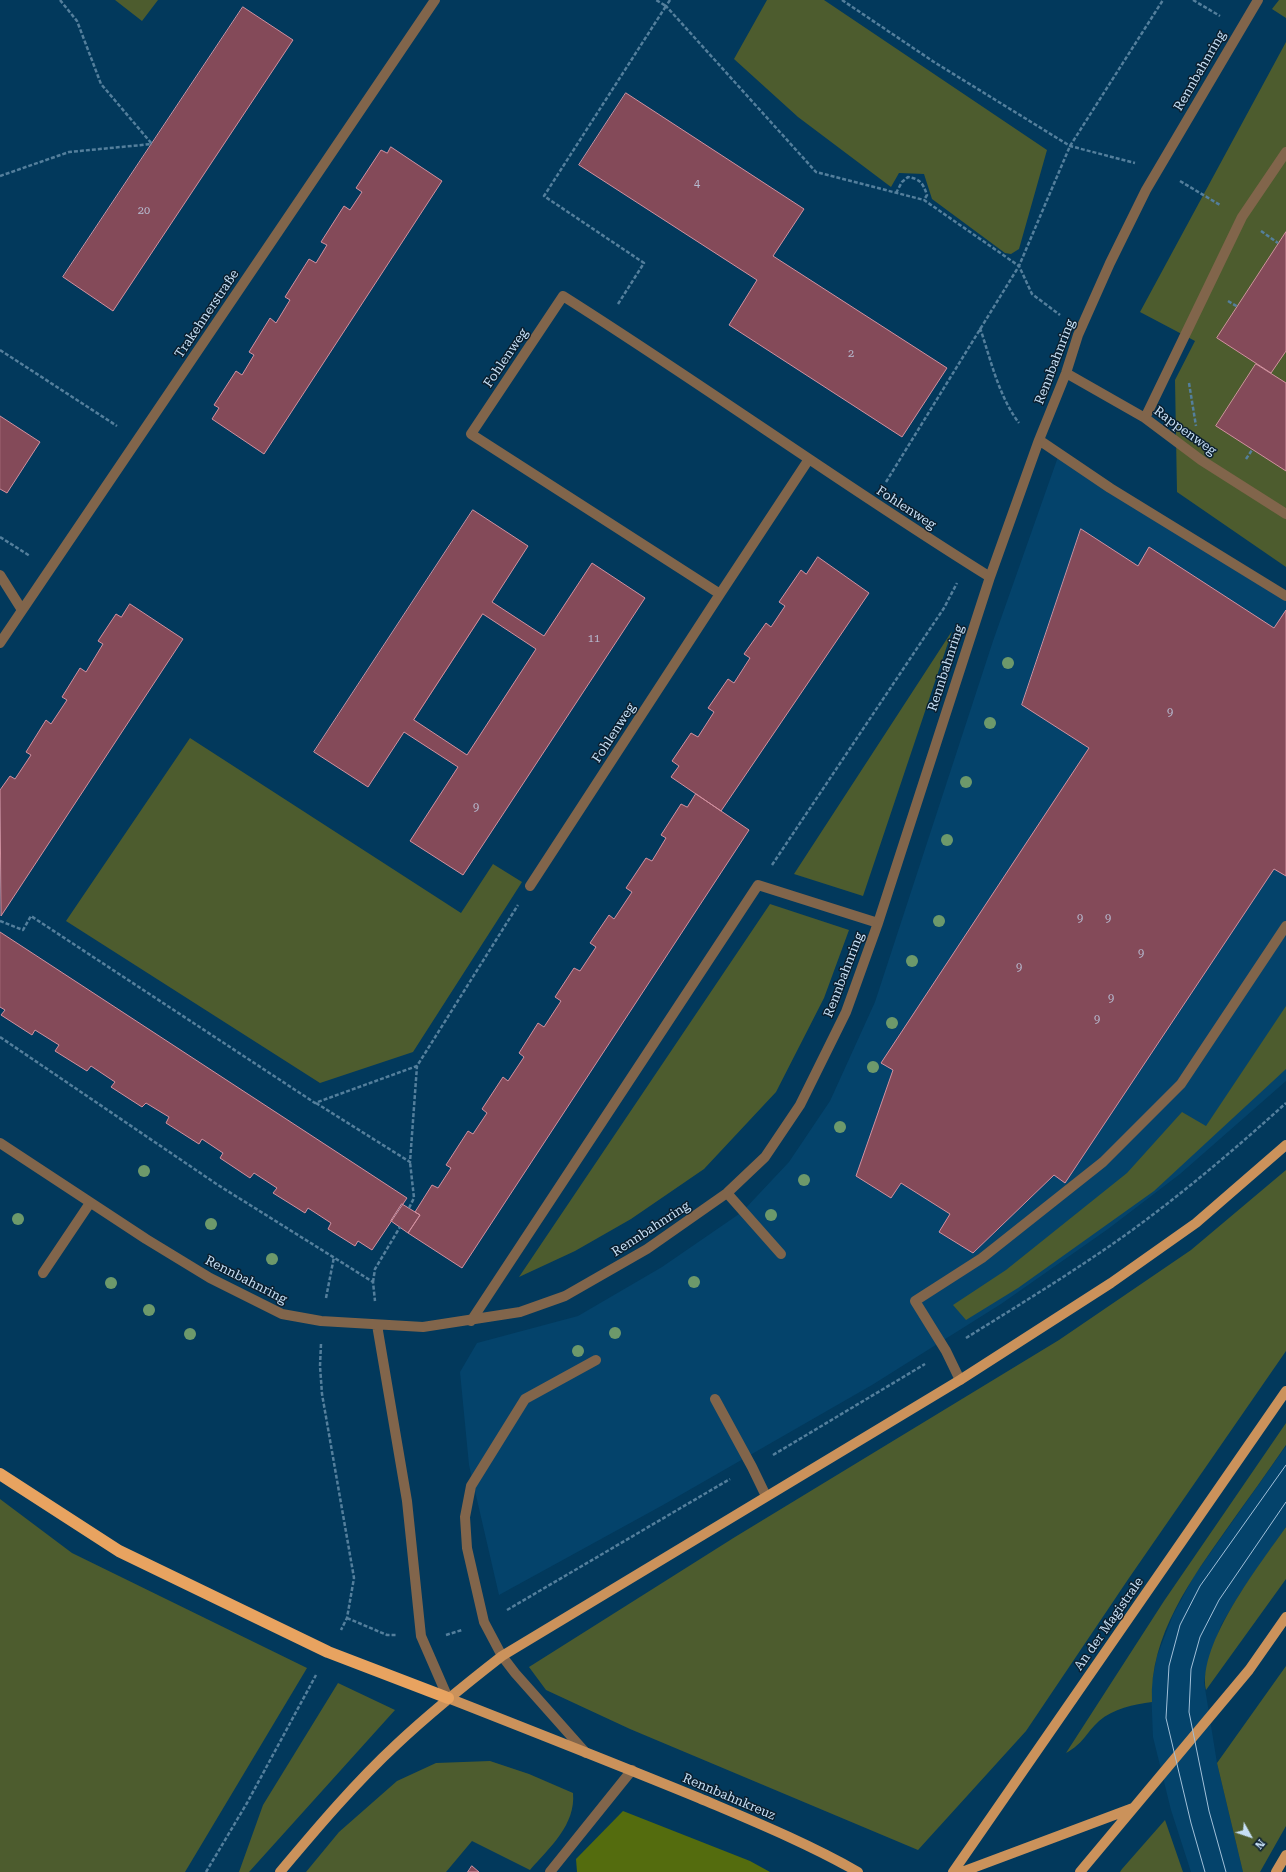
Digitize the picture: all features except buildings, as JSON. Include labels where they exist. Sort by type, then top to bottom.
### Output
[{"type":"highway","points":[[0,1474],[120,1551],[328,1652],[448,1698]]},
{"type":"main road","points":[[280,1872],[353,1788],[396,1744],[448,1698],[502,1656],[960,1380],[1111,1283],[1196,1223],[1286,1146]]},
{"type":"main road","name":"An der Magistrale","points":[[954,1872],[1286,1391]]},
{"type":"main road","points":[[1080,1872],[1249,1670],[1286,1616]]},
{"type":"main road","name":"Rennbahnkreuz","points":[[448,1698],[632,1770],[774,1830],[858,1872]]},
{"type":"main road","points":[[962,1872],[1135,1807]]},
{"type":"main road","points":[[1276,1872],[1286,1855]]},
{"type":"street","name":"Trakehnerstraße","points":[[0,643],[435,0]]},
{"type":"street","name":"Rennbahnring","points":[[0,1143],[90,1203],[210,1278],[282,1314],[322,1321],[377,1325],[424,1327],[471,1320],[520,1312],[565,1296],[647,1249],[727,1193],[765,1157],[800,1105],[846,1012],[878,922],[990,577],[1039,440],[1066,373],[1078,335],[1110,263],[1146,190],[1258,0]]},
{"type":"street","points":[[1145,418],[1182,337],[1242,217],[1286,152]]},
{"type":"street","name":"Fohlenweg","points":[[720,594],[471,434],[563,296],[606,323],[873,503],[990,577]]},
{"type":"street","name":"Rappenweg","points":[[1066,373],[1145,418],[1201,460],[1286,514]]},
{"type":"street","points":[[1039,440],[1110,488],[1286,596]]},
{"type":"street","name":"Fohlenweg","points":[[530,886],[809,459]]},
{"type":"street","points":[[0,575],[22,610]]},
{"type":"street","points":[[471,1320],[758,885],[878,922]]},
{"type":"street","points":[[960,1380],[946,1351],[915,1301],[982,1258],[1097,1167],[1181,1084],[1286,926]]},
{"type":"street","points":[[727,1193],[781,1254]]},
{"type":"street","points":[[43,1273],[90,1203]]},
{"type":"street","points":[[377,1325],[407,1501],[421,1636],[448,1698]]},
{"type":"street","points":[[586,1752],[531,1692],[502,1656],[484,1622],[467,1548],[465,1517],[471,1486],[525,1399],[596,1360]]},
{"type":"street","points":[[715,1398],[766,1496]]},
{"type":"street","points":[[550,1872],[632,1770]]},
{"type":"path","points":[[0,176],[69,152],[152,144],[101,84],[77,21],[60,0]]},
{"type":"path","points":[[656,0],[666,6],[816,172],[924,200],[1019,266],[1032,294],[1057,312]]},
{"type":"path","points":[[606,323],[644,263],[544,196],[670,0]]},
{"type":"path","points":[[842,0],[934,62],[1070,146],[1158,169],[1242,217]]},
{"type":"path","points":[[873,503],[1019,266],[1070,146],[1163,0]]},
{"type":"path","points":[[1193,0],[1240,29]]},
{"type":"path","points":[[896,193],[902,182],[908,177],[916,178],[923,183],[927,195],[924,200]]},
{"type":"path","points":[[1260,230],[1278,243]]},
{"type":"path","points":[[980,328],[1001,391],[1011,412],[1025,430],[1039,440]]},
{"type":"path","points":[[1182,337],[1201,460]]},
{"type":"path","points":[[0,350],[138,439]]},
{"type":"path","points":[[0,537],[50,569]]},
{"type":"path","points":[[758,885],[944,608],[967,563]]},
{"type":"path","points":[[409,1208],[414,1198],[410,1162],[417,1066],[530,886]]},
{"type":"path","points":[[0,921],[23,930],[31,916],[316,1103],[410,1162]]},
{"type":"path","points":[[0,1037],[218,1185],[373,1282]]},
{"type":"path","points":[[316,1103],[417,1066]]},
{"type":"path","points":[[348,1618],[387,1635],[421,1636],[445,1635],[484,1622],[752,1467],[946,1351],[1039,1292],[1123,1236],[1218,1163],[1286,1103]]},
{"type":"path","points":[[377,1325],[373,1282],[375,1269],[400,1228]]},
{"type":"path","points":[[206,1872],[246,1803],[348,1618],[354,1578],[322,1394],[320,1366],[322,1321],[334,1257]]},
{"type":"shaded area","points":[[1059,454],[1286,596],[1286,1081],[1180,1174],[1108,1229],[1001,1304],[872,1385],[663,1505],[499,1595],[469,1465],[460,1372],[477,1343],[578,1316],[662,1267],[742,1212],[789,1162],[830,1101],[875,1002],[993,641]]},
{"type":"shaded area","points":[[1286,1446],[1286,1527],[1239,1595],[1221,1625],[1209,1660],[1204,1682],[1217,1763],[1243,1872],[1191,1872],[1171,1810],[1153,1737],[1151,1687],[1157,1656],[1173,1615],[1194,1576]]},
{"type":"green space","points":[[115,0],[158,0],[142,21]]},
{"type":"green space","points":[[767,0],[824,0],[1047,150],[1019,249],[1011,254],[1005,253],[932,199],[924,174],[899,173],[891,187],[798,117],[734,59]]},
{"type":"green space","points":[[1279,0],[1286,0],[1286,18],[1272,9]]},
{"type":"green space","points":[[1286,42],[1286,567],[1177,492],[1175,380],[1195,341],[1140,312]]},
{"type":"green space","points":[[952,631],[863,896],[794,874]]},
{"type":"green space","points":[[190,738],[461,913],[493,864],[522,882],[413,1052],[320,1083],[66,921]]},
{"type":"green space","points":[[770,904],[849,930],[824,998],[776,1092],[704,1169],[631,1219],[575,1251],[519,1277]]},
{"type":"green space","points":[[1286,1006],[1286,1069],[1154,1191],[1018,1288],[966,1320],[953,1305],[1006,1270],[1127,1173],[1182,1112],[1206,1126]]},
{"type":"green space","points":[[1286,1170],[1286,1351],[1129,1578],[1026,1731],[918,1850],[630,1729],[546,1690],[529,1667],[735,1537],[1059,1340],[1191,1250]]},
{"type":"green space","points":[[1286,1423],[1286,1445],[1214,1546],[1187,1587],[1175,1609],[1165,1631],[1158,1654],[1153,1678],[1152,1702],[1138,1704],[1111,1713],[1099,1721],[1077,1746],[1066,1753],[1164,1601]]},
{"type":"green space","points":[[0,1499],[72,1553],[307,1668],[185,1872],[0,1872]]},
{"type":"green space","points":[[1286,1527],[1286,1579],[1206,1690],[1206,1671],[1211,1650],[1221,1628],[1247,1582]]},
{"type":"green space","points":[[1286,1666],[1286,1826],[1260,1872],[1243,1872],[1217,1763]]},
{"type":"green space","points":[[338,1683],[395,1710],[249,1872],[239,1872],[263,1805]]},
{"type":"green space","points":[[490,1761],[529,1774],[573,1793],[573,1805],[566,1826],[553,1844],[530,1870],[472,1841],[446,1872],[306,1872],[339,1832],[397,1781],[436,1763]]},
{"type":"green space","points":[[623,1811],[750,1861],[770,1872],[577,1872],[576,1859]]},
{"type":"green space","points":[[1165,1820],[1183,1872],[1120,1872],[1122,1869]]},
{"type":"tram line","points":[[1205,1872],[1191,1823],[1166,1718],[1169,1666],[1180,1625],[1200,1586],[1286,1465]]},
{"type":"tram line","points":[[1226,1872],[1209,1811],[1189,1712],[1191,1669],[1200,1637],[1219,1600],[1286,1502]]}]
